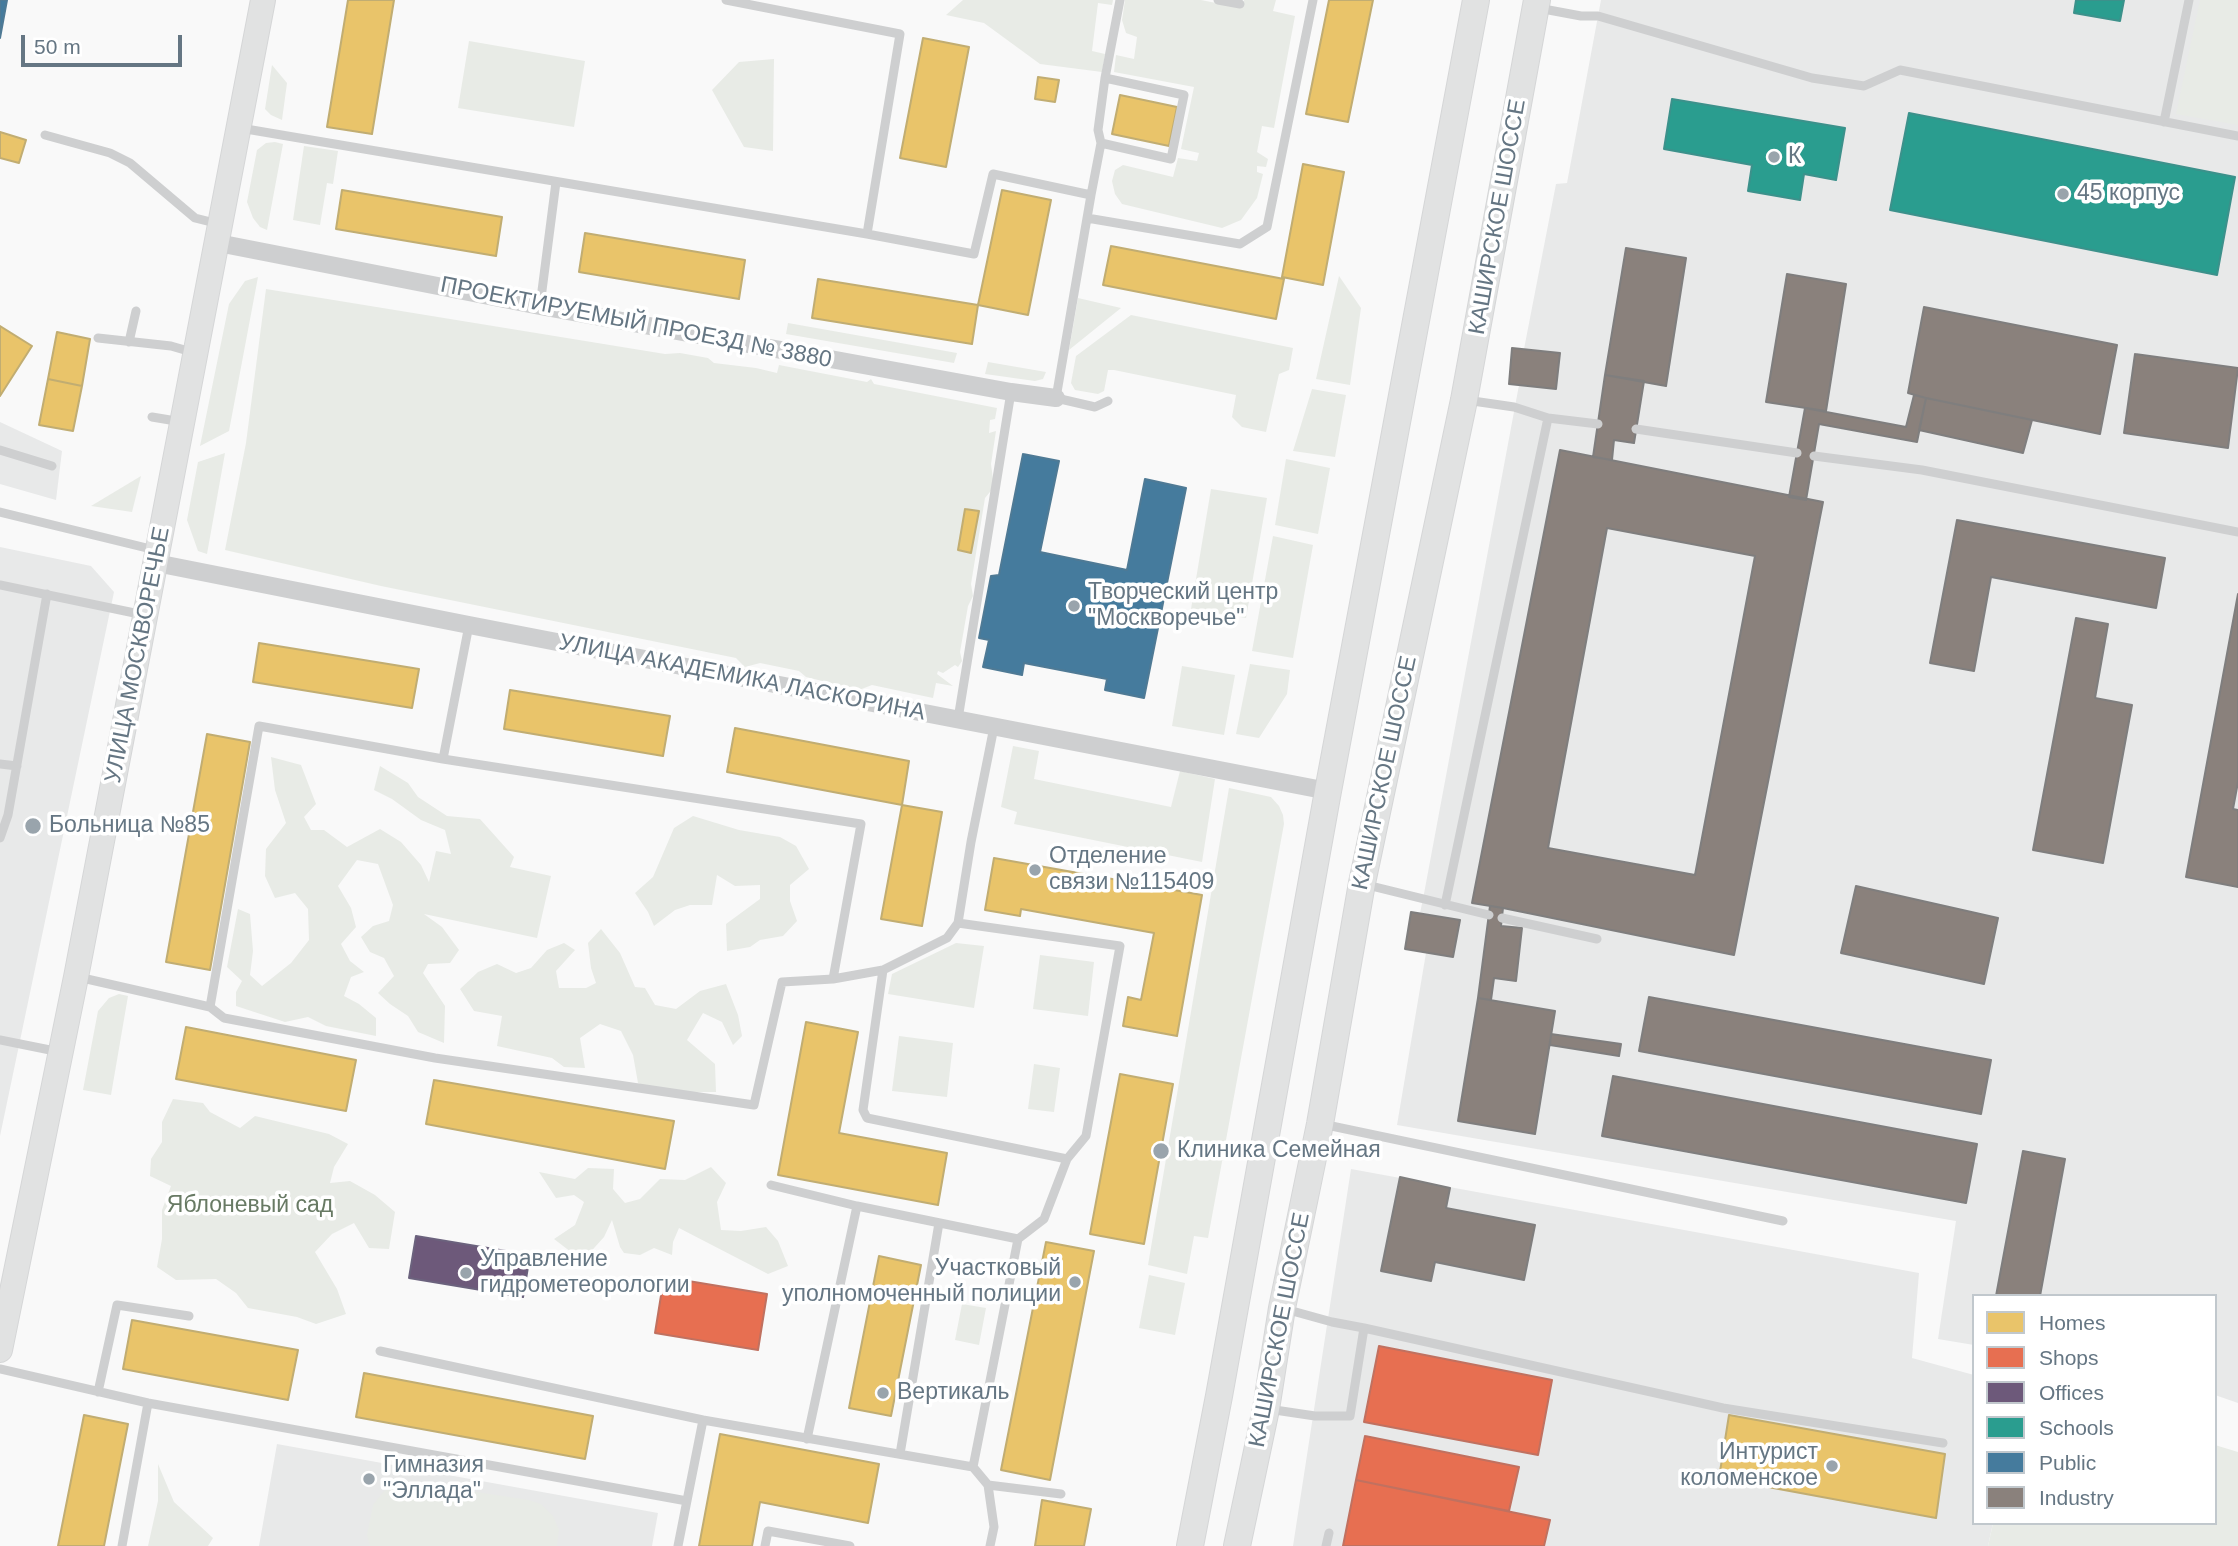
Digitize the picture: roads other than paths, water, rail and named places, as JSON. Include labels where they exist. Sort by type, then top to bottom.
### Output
[{"type":"main road","name":"УЛИЦА МОСКВОРЕЧЬЕ","points":[[0,1350],[6,1295],[76,977],[263,0]]},
{"type":"main road","name":"КАШИРСКОЕ ШОССЕ","points":[[1190,1546],[1476,0]]},
{"type":"main road","name":"КАШИРСКОЕ ШОССЕ","points":[[1237,1546],[1320,1124],[1362,883],[1464,400],[1537,4]]},
{"type":"street","name":"ПРОЕКТИРУЕМЫЙ ПРОЕЗД № 3880","points":[[220,234],[540,306],[1056,398]]},
{"type":"street","name":"УЛИЦА АКАДЕМИКА ЛАСКОРИНА","points":[[158,557],[469,625],[1328,791]]},
{"type":"lane","points":[[726,0],[775,5],[900,34],[867,234]]},
{"type":"lane","points":[[1108,401],[1095,407],[1056,398],[1101,143],[1098,130],[1120,0]]},
{"type":"lane","points":[[1218,0],[1240,4]]},
{"type":"lane","points":[[1087,218],[1240,244],[1267,227],[1313,0]]},
{"type":"lane","points":[[2164,122],[2189,0]]},
{"type":"lane","points":[[1537,4],[1581,16],[1598,16],[1812,78],[1864,86],[1900,70],[2238,136]]},
{"type":"lane","points":[[1101,143],[1171,159],[1184,95],[1105,78]]},
{"type":"lane","points":[[239,128],[974,254],[993,174],[1091,195]]},
{"type":"lane","points":[[45,135],[110,153],[130,163],[177,205],[220,234]]},
{"type":"lane","points":[[540,306],[556,182]]},
{"type":"lane","points":[[129,342],[136,311]]},
{"type":"lane","points":[[99,338],[171,346],[197,353]]},
{"type":"lane","points":[[958,719],[1011,392]]},
{"type":"lane","points":[[1464,400],[1514,407],[1548,418],[1598,425]]},
{"type":"lane","points":[[152,417],[184,423]]},
{"type":"lane","points":[[1445,905],[1548,418]]},
{"type":"lane","points":[[1636,429],[1797,453]]},
{"type":"lane","points":[[0,450],[52,466]]},
{"type":"lane","points":[[1814,456],[1922,470],[2238,532]]},
{"type":"lane","points":[[0,512],[158,557]]},
{"type":"lane","points":[[0,585],[145,615]]},
{"type":"lane","points":[[0,838],[8,815],[47,594]]},
{"type":"lane","points":[[443,759],[469,625]]},
{"type":"lane","points":[[209,1007],[259,726],[443,759],[861,824],[833,979]]},
{"type":"lane","points":[[76,977],[135,988],[209,1007],[224,1018],[435,1058],[754,1105],[782,982],[833,979],[883,970],[947,938],[958,923],[994,727]]},
{"type":"lane","points":[[0,764],[17,766]]},
{"type":"lane","points":[[1362,883],[1489,915]]},
{"type":"lane","points":[[1502,918],[1597,939]]},
{"type":"lane","points":[[958,923],[1120,946],[1087,1136],[1067,1159],[1044,1219],[1018,1239],[973,1467]]},
{"type":"lane","points":[[883,970],[863,1110],[867,1118],[1067,1159]]},
{"type":"lane","points":[[0,1040],[61,1052]]},
{"type":"lane","points":[[1320,1124],[1783,1221]]},
{"type":"lane","points":[[771,1185],[857,1206],[1018,1239]]},
{"type":"lane","points":[[807,1439],[857,1206]]},
{"type":"lane","points":[[900,1454],[939,1223]]},
{"type":"lane","points":[[98,1392],[117,1305],[189,1316]]},
{"type":"lane","points":[[1282,1308],[1332,1322],[1723,1408],[1943,1443]]},
{"type":"lane","points":[[1266,1409],[1315,1416],[1350,1416],[1364,1328]]},
{"type":"lane","points":[[380,1351],[703,1420],[973,1467],[988,1485],[994,1527],[990,1546]]},
{"type":"lane","points":[[0,1369],[148,1403],[687,1501]]},
{"type":"lane","points":[[122,1546],[148,1403]]},
{"type":"lane","points":[[678,1546],[703,1420]]},
{"type":"lane","points":[[988,1485],[1061,1494]]},
{"type":"lane","points":[[765,1546],[768,1531],[850,1546]]},
{"type":"lane","points":[[1326,1546],[1329,1533]]},
{"type":"place","name":"К","points":[[1774,157]]},
{"type":"place","name":"45 корпус","points":[[2063,194]]},
{"type":"place","name":"Творческий центр \"Москворечье\"","points":[[1074,606]]},
{"type":"place","name":"Больница №85","points":[[33,826]]},
{"type":"place","name":"Отделение связи №115409","points":[[1035,870]]},
{"type":"place","name":"Клиника Семейная","points":[[1161,1151]]},
{"type":"place","name":"Управление гидрометеорологии","points":[[466,1273]]},
{"type":"place","name":"Участковый уполномоченный полиции","points":[[1075,1282]]},
{"type":"place","name":"Вертикаль","points":[[883,1393]]},
{"type":"place","name":"Интурист коломенское","points":[[1832,1466]]},
{"type":"place","name":"Гимназия \"Эллада\"","points":[[369,1479]]},
{"type":"park label","name":"Яблоневый сад","points":[[250,1206]]}]
